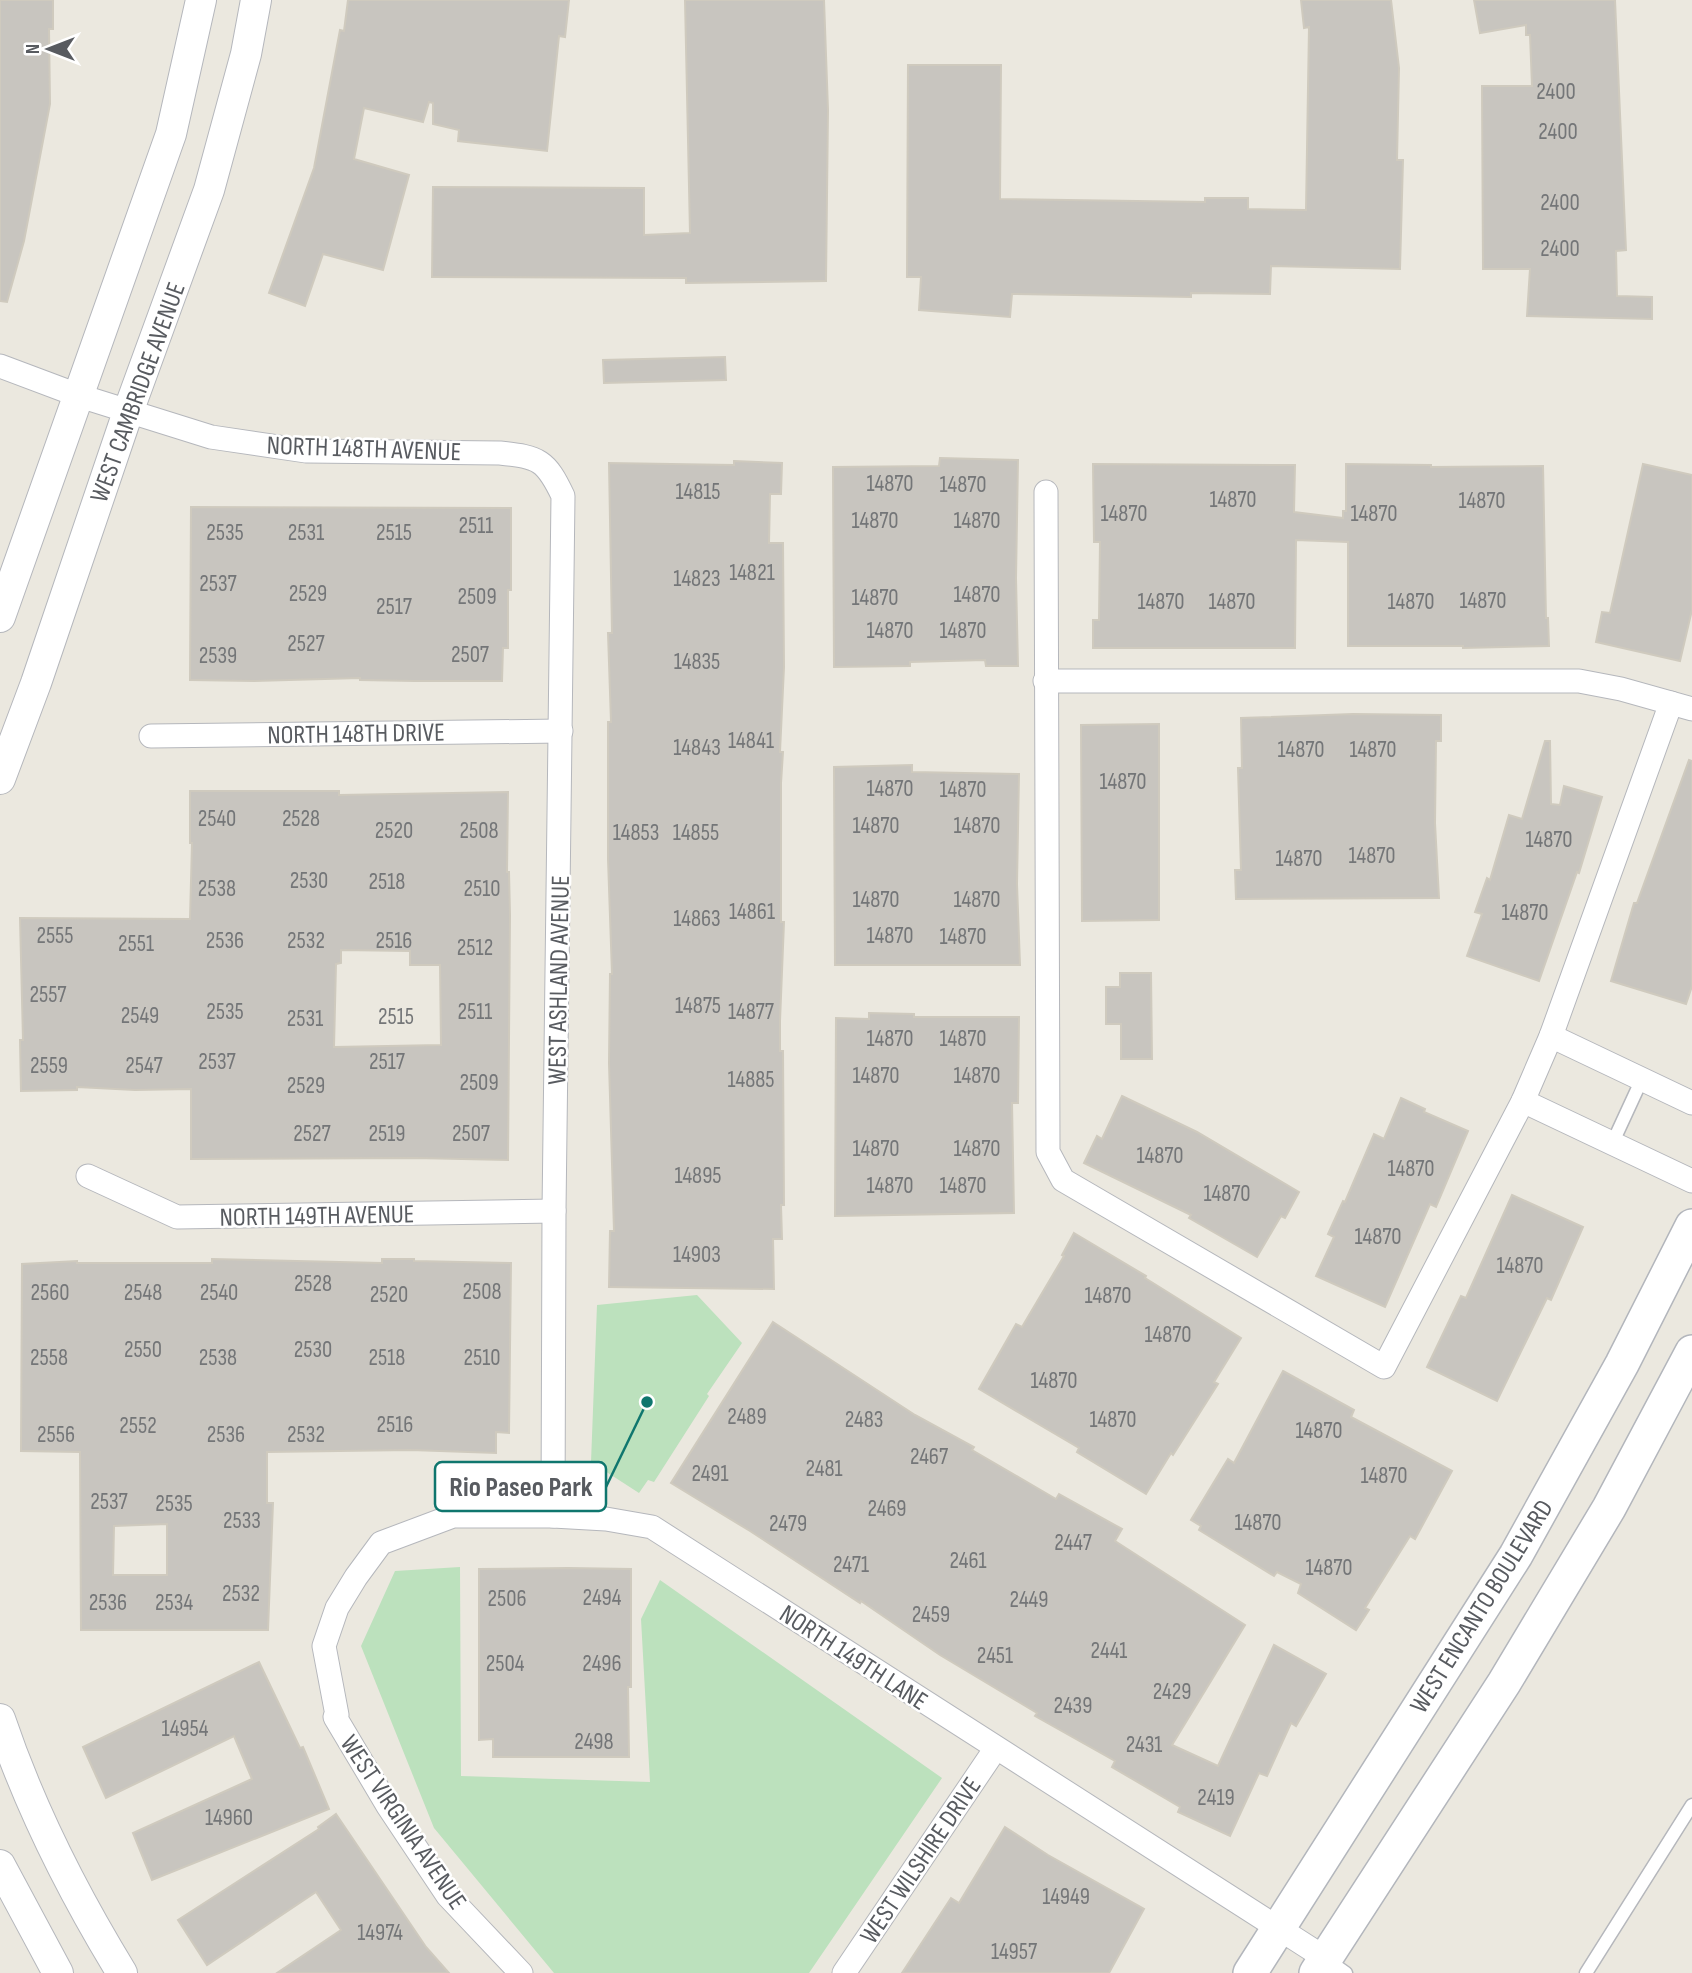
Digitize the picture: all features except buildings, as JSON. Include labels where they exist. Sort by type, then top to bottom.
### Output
[{"type":"main road","name":"WEST ENCANTO BOULEVARD","points":[[1250,1973],[1516,1555],[1622,1364],[1692,1226]]},
{"type":"main road","points":[[1329,1968],[1609,1508],[1653,1430],[1692,1352]]},
{"type":"street","name":"WEST CAMBRIDGE AVENUE","points":[[0,617],[171,134],[201,0]]},
{"type":"street","name":"WEST CAMBRIDGE AVENUE","points":[[0,779],[209,190],[243,66],[256,0]]},
{"type":"street","name":"NORTH 148TH AVENUE","points":[[0,366],[80,396],[211,437],[306,451],[500,453],[531,456]]},
{"type":"street","name":"WEST ASHLAND AVENUE","points":[[531,456],[552,473],[563,496],[553,1516]]},
{"type":"street","points":[[1045,681],[1579,681],[1621,689],[1682,706],[1523,1101],[1384,1367],[1063,1180],[1048,1152],[1045,681],[1046,492]]},
{"type":"street","name":"NORTH 148TH DRIVE","points":[[151,736],[562,731]]},
{"type":"street","points":[[1551,1036],[1692,1103]]},
{"type":"street","points":[[1523,1101],[1692,1181]]},
{"type":"street","name":"NORTH 149TH AVENUE","points":[[88,1176],[177,1217],[554,1211]]},
{"type":"street","name":"NORTH 149TH LANE","points":[[356,1577],[381,1543],[453,1516],[553,1516],[606,1519],[652,1527],[1278,1929],[1329,1968]]},
{"type":"street","name":"WEST VIRGINIA AVENUE","points":[[356,1577],[337,1608],[324,1646],[337,1715],[335,1717],[388,1806],[448,1896],[521,1973]]},
{"type":"street","points":[[0,1720],[34,1804],[79,1900],[122,1973]]},
{"type":"street","name":"WEST WILSHIRE DRIVE","points":[[844,1973],[996,1748]]},
{"type":"street","points":[[0,1865],[58,1973]]},
{"type":"lane","points":[[1612,1144],[1642,1079]]},
{"type":"lane","points":[[1586,1973],[1692,1805]]},
{"type":"green space","points":[[697,1295],[742,1343],[707,1394],[709,1396],[654,1482],[648,1480],[639,1493],[591,1462],[597,1305]]},
{"type":"green space","points":[[460,1567],[461,1776],[650,1782],[641,1619],[660,1580],[942,1778],[809,1973],[554,1973],[434,1828],[361,1646],[395,1571]]},
{"type":"place","name":"Rio Paseo Park","points":[[647,1402]]}]
